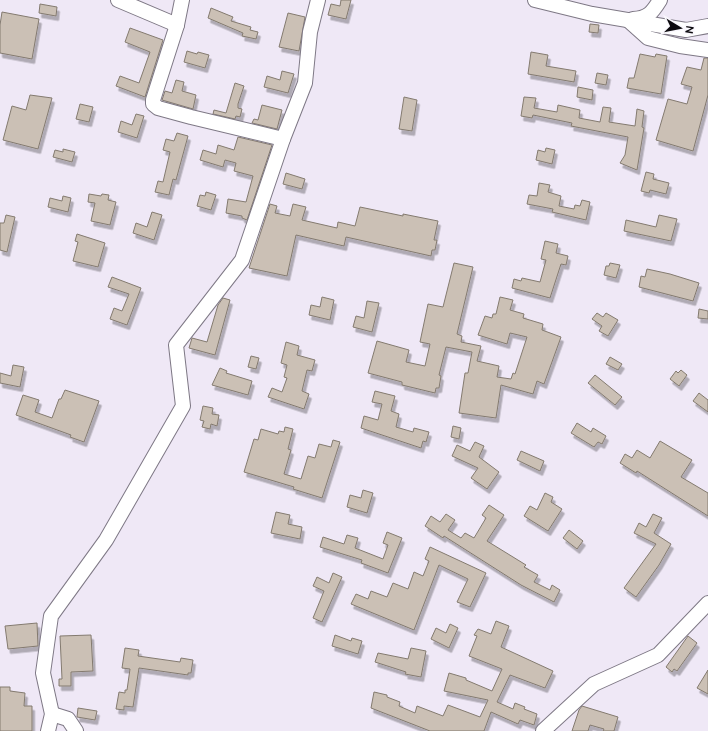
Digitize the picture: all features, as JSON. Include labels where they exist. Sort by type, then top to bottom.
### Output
[{"type":"street","points":[[118,0],[177,25]]},
{"type":"street","points":[[182,0],[177,25],[153,104],[158,108],[191,117],[283,139]]},
{"type":"street","points":[[48,731],[52,714],[43,673],[51,616],[106,540],[183,406],[176,345],[242,260],[283,139],[305,83],[310,32],[318,0]]},
{"type":"street","points":[[536,0],[626,20],[686,30],[708,26]]},
{"type":"street","points":[[626,20],[644,18],[651,13],[660,0]]},
{"type":"street","points":[[626,20],[648,38],[680,46],[708,50]]},
{"type":"street","points":[[543,731],[594,684],[658,655],[708,604]]},
{"type":"street","points":[[52,714],[68,719],[76,731]]},
{"type":"building","points":[[341,0],[351,0],[346,19],[328,15],[331,4],[340,6]]},
{"type":"building","points":[[40,4],[57,7],[56,16],[39,13]]},
{"type":"building","points":[[211,8],[233,17],[231,21],[251,27],[250,30],[258,32],[256,39],[242,36],[243,33],[208,18]]},
{"type":"building","points":[[2,12],[39,19],[32,59],[0,53],[0,25]]},
{"type":"building","points":[[288,13],[305,17],[299,51],[279,47]]},
{"type":"building","points":[[590,24],[599,25],[598,33],[589,32]]},
{"type":"building","points":[[130,28],[163,40],[145,97],[116,86],[120,76],[139,83],[150,52],[125,42]]},
{"type":"building","points":[[187,51],[209,55],[205,68],[184,62]]},
{"type":"building","points":[[531,52],[548,55],[546,66],[576,71],[574,82],[528,74]]},
{"type":"building","points":[[640,54],[655,57],[656,54],[667,56],[661,94],[627,88],[629,78],[634,78]]},
{"type":"building","points":[[704,58],[708,58],[708,95],[693,151],[656,140],[668,99],[687,104],[692,87],[681,84],[687,67],[701,70]]},
{"type":"building","points":[[282,71],[294,74],[288,93],[264,87],[267,76],[280,80]]},
{"type":"building","points":[[597,73],[608,75],[606,85],[595,83]]},
{"type":"building","points":[[176,80],[184,82],[182,91],[196,95],[193,109],[162,100],[165,91],[172,93]]},
{"type":"building","points":[[235,83],[244,86],[238,104],[238,108],[242,109],[240,117],[236,116],[235,119],[213,114],[214,110],[226,113]]},
{"type":"building","points":[[578,87],[593,90],[592,100],[577,97]]},
{"type":"building","points":[[30,95],[52,98],[38,149],[3,140],[12,106],[26,110]]},
{"type":"building","points":[[404,97],[417,100],[412,131],[399,129]]},
{"type":"building","points":[[524,97],[536,98],[534,108],[557,112],[558,105],[580,110],[579,118],[600,122],[603,107],[611,108],[609,122],[635,126],[637,109],[644,111],[642,127],[644,128],[637,170],[620,163],[625,155],[628,137],[571,126],[572,123],[533,115],[532,118],[521,116]]},
{"type":"building","points":[[80,104],[93,107],[89,122],[76,119]]},
{"type":"building","points":[[262,105],[282,110],[277,129],[252,123],[254,119],[258,120]]},
{"type":"building","points":[[136,114],[144,116],[137,138],[118,132],[121,121],[132,125]]},
{"type":"building","points":[[177,133],[188,136],[176,180],[173,179],[169,195],[155,192],[158,181],[163,182],[170,152],[163,150],[166,139],[174,141]]},
{"type":"building","points":[[238,137],[272,145],[247,220],[242,218],[242,216],[226,213],[228,199],[246,202],[253,176],[234,171],[236,163],[225,160],[223,167],[200,160],[203,150],[216,154],[218,145],[234,150]]},
{"type":"building","points":[[546,148],[555,150],[552,164],[536,160],[538,150],[545,152]]},
{"type":"building","points":[[63,149],[75,152],[72,162],[53,157],[55,150],[63,152]]},
{"type":"building","points":[[646,172],[654,174],[653,179],[669,183],[666,194],[650,190],[649,193],[641,191]]},
{"type":"building","points":[[286,173],[305,179],[302,189],[283,184]]},
{"type":"building","points":[[539,183],[550,185],[548,192],[561,196],[559,206],[574,209],[575,205],[580,206],[582,200],[590,202],[586,220],[552,212],[553,209],[527,204],[529,195],[537,196]]},
{"type":"building","points":[[206,192],[216,195],[211,210],[197,206],[200,195],[205,196]]},
{"type":"building","points":[[89,194],[101,196],[102,194],[109,195],[108,200],[116,202],[110,225],[91,221],[95,203],[88,202]]},
{"type":"building","points":[[63,196],[71,198],[68,212],[48,207],[50,198],[62,201]]},
{"type":"building","points":[[270,204],[277,206],[275,213],[290,216],[293,204],[306,207],[302,220],[337,228],[338,222],[355,226],[360,207],[403,216],[403,214],[438,221],[434,240],[437,240],[435,250],[432,250],[431,256],[346,237],[344,246],[296,235],[287,276],[249,268]]},
{"type":"building","points":[[152,212],[162,215],[154,240],[133,233],[136,223],[147,227]]},
{"type":"building","points":[[6,215],[15,217],[7,252],[0,250],[0,223],[4,223]]},
{"type":"building","points":[[659,215],[677,219],[671,241],[624,231],[626,220],[656,227]]},
{"type":"building","points":[[77,234],[105,243],[98,267],[73,261],[78,242],[75,241]]},
{"type":"building","points":[[545,241],[558,244],[556,253],[568,256],[566,265],[561,264],[550,298],[512,288],[514,279],[521,281],[522,278],[540,282],[546,260],[541,259]]},
{"type":"building","points":[[454,263],[473,267],[457,334],[462,336],[461,342],[481,346],[477,361],[499,366],[497,377],[511,379],[513,373],[515,374],[527,337],[510,333],[507,344],[478,335],[485,316],[492,318],[493,314],[496,314],[500,297],[513,300],[510,310],[524,314],[523,318],[543,324],[542,330],[561,337],[544,384],[537,381],[533,394],[501,385],[496,418],[459,413],[465,373],[468,373],[472,352],[446,347],[439,375],[441,376],[439,388],[436,388],[435,393],[402,385],[402,382],[368,373],[377,341],[409,350],[406,362],[425,366],[430,344],[420,342],[428,304],[443,307]]},
{"type":"building","points":[[610,263],[620,265],[616,278],[604,275],[606,266],[609,266]]},
{"type":"building","points":[[647,269],[699,283],[693,301],[639,287],[641,276],[645,277]]},
{"type":"building","points":[[112,277],[141,288],[127,325],[110,319],[114,308],[122,311],[129,294],[108,287]]},
{"type":"building","points":[[322,297],[334,300],[330,320],[309,315],[311,305],[320,307]]},
{"type":"building","points":[[223,298],[230,300],[215,355],[189,348],[192,338],[207,342],[218,305]]},
{"type":"building","points":[[367,301],[379,303],[372,332],[353,327],[356,316],[364,318]]},
{"type":"building","points":[[699,309],[708,311],[708,319],[698,318]]},
{"type":"building","points":[[597,313],[603,317],[606,313],[618,320],[608,336],[599,331],[602,326],[592,319]]},
{"type":"building","points":[[286,342],[299,346],[297,355],[315,360],[312,371],[307,370],[302,391],[309,394],[304,409],[268,397],[272,388],[282,392],[287,378],[284,377],[287,365],[281,363]]},
{"type":"building","points":[[251,356],[259,358],[256,369],[248,367]]},
{"type":"building","points":[[610,357],[622,364],[618,370],[606,364]]},
{"type":"building","points":[[13,365],[24,367],[20,387],[0,383],[0,373],[11,376]]},
{"type":"building","points":[[220,368],[227,371],[226,373],[252,381],[248,395],[212,385]]},
{"type":"building","points":[[681,370],[687,375],[679,386],[670,379],[676,371],[678,373]]},
{"type":"building","points":[[595,375],[622,397],[615,405],[588,383]]},
{"type":"building","points":[[65,390],[99,401],[84,442],[70,437],[71,435],[16,415],[23,395],[39,400],[35,412],[52,418],[59,399],[61,399]]},
{"type":"building","points":[[375,391],[395,396],[391,411],[399,414],[396,427],[413,432],[414,428],[429,432],[426,442],[423,441],[421,448],[361,428],[364,416],[378,420],[382,404],[372,402]]},
{"type":"building","points":[[699,393],[708,400],[708,412],[693,401]]},
{"type":"building","points":[[203,406],[213,408],[212,414],[219,415],[217,426],[211,424],[210,429],[202,427],[204,421],[200,420]]},
{"type":"building","points":[[577,423],[591,432],[593,428],[606,436],[602,444],[598,442],[594,447],[571,433]]},
{"type":"building","points":[[453,426],[461,428],[459,439],[451,437]]},
{"type":"building","points":[[285,427],[293,429],[288,449],[291,450],[284,474],[301,479],[308,456],[315,458],[319,444],[331,447],[333,440],[340,442],[322,498],[293,489],[294,487],[244,472],[254,439],[258,440],[261,429],[278,434],[279,431],[284,432]]},
{"type":"building","points":[[660,441],[692,460],[681,477],[708,493],[708,516],[637,471],[636,473],[620,463],[625,454],[632,458],[637,450],[650,458]]},
{"type":"building","points":[[475,442],[484,446],[479,457],[499,472],[487,489],[471,478],[478,468],[452,456],[457,445],[470,451]]},
{"type":"building","points":[[521,451],[544,461],[540,471],[517,460]]},
{"type":"building","points":[[363,490],[373,493],[367,513],[347,507],[350,495],[361,498]]},
{"type":"building","points":[[545,493],[553,497],[551,502],[562,509],[548,531],[524,516],[530,506],[537,510]]},
{"type":"building","points":[[489,505],[504,515],[487,541],[526,565],[524,567],[538,575],[534,582],[550,590],[552,585],[560,590],[554,602],[521,585],[444,536],[443,538],[425,526],[431,516],[440,522],[446,514],[455,520],[448,530],[461,538],[465,533],[474,538],[486,518],[482,515]]},
{"type":"building","points":[[276,512],[290,515],[288,524],[302,527],[300,539],[271,533]]},
{"type":"building","points":[[653,514],[662,518],[654,533],[671,544],[659,565],[636,597],[624,588],[656,544],[634,533],[639,523],[646,527]]},
{"type":"building","points":[[569,530],[583,541],[577,549],[563,538]]},
{"type":"building","points":[[387,532],[402,538],[388,573],[361,563],[362,560],[320,547],[323,537],[344,544],[347,535],[358,538],[355,548],[383,559],[388,545],[383,543]]},
{"type":"building","points":[[430,547],[486,573],[470,607],[457,602],[468,579],[439,565],[414,630],[351,604],[356,594],[368,599],[371,591],[387,597],[393,583],[408,589],[414,572],[423,576],[429,561],[425,559]]},
{"type":"building","points":[[333,573],[342,577],[322,622],[313,618],[324,591],[313,586],[317,577],[329,583]]},
{"type":"building","points":[[496,621],[509,626],[501,647],[553,671],[545,688],[510,675],[497,702],[513,709],[515,703],[525,707],[524,709],[537,714],[534,725],[520,720],[518,724],[491,712],[484,731],[430,731],[371,708],[374,692],[387,695],[387,697],[400,702],[399,706],[415,713],[417,706],[443,716],[448,705],[480,717],[488,700],[444,691],[449,673],[466,678],[466,680],[492,691],[502,669],[469,656],[477,636],[474,635],[478,629],[491,634]]},
{"type":"building","points":[[37,623],[38,646],[8,649],[5,626]]},
{"type":"building","points":[[450,624],[458,628],[449,648],[431,639],[436,628],[446,633]]},
{"type":"building","points":[[91,635],[93,671],[71,672],[71,686],[59,686],[59,679],[62,679],[60,636]]},
{"type":"building","points":[[335,635],[351,641],[352,638],[362,641],[358,654],[332,646]]},
{"type":"building","points":[[688,636],[697,643],[677,671],[674,669],[672,672],[666,667]]},
{"type":"building","points":[[125,648],[139,650],[138,656],[180,662],[181,658],[193,660],[191,673],[188,673],[188,675],[139,668],[133,707],[124,706],[124,710],[116,709],[119,692],[125,693],[125,690],[127,690],[130,669],[122,668]]},
{"type":"building","points":[[411,648],[426,651],[421,677],[405,674],[406,672],[375,662],[378,653],[408,659]]},
{"type":"building","points":[[708,670],[708,694],[697,688]]},
{"type":"building","points":[[0,687],[10,687],[10,691],[25,693],[24,706],[32,706],[32,731],[0,731]]},
{"type":"building","points":[[582,706],[618,717],[614,731],[603,731],[604,729],[590,725],[588,731],[572,731],[579,710]]},
{"type":"building","points":[[78,708],[97,711],[95,720],[77,717]]}]
